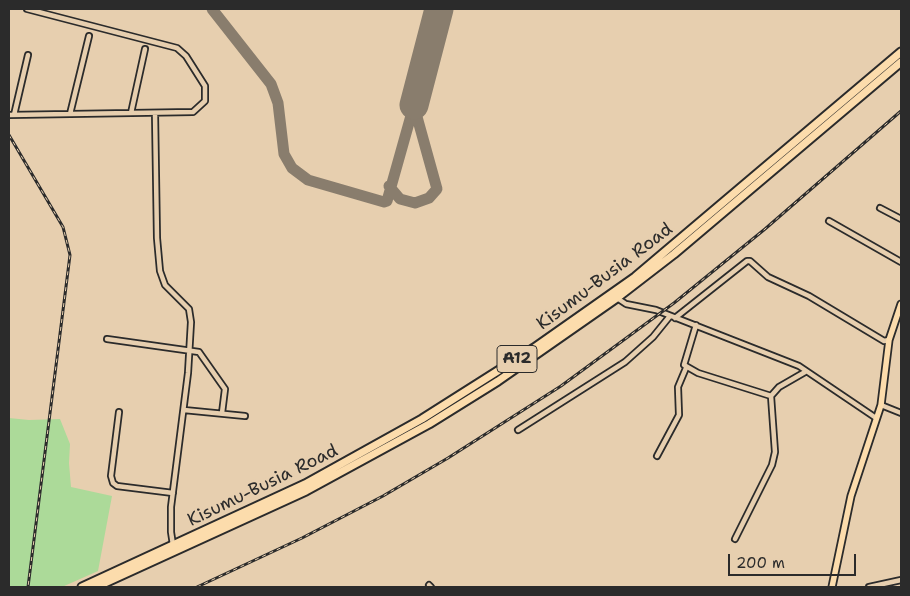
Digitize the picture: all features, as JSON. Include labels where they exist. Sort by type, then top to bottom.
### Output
[{"type":"highway","name":"Kisumu-Busia Road","points":[[82,587],[297,488],[422,419],[534,348],[635,277],[901,52]]},
{"type":"highway","name":"Kisumu-Busia Road","points":[[96,587],[260,514],[391,445],[498,381],[617,298],[753,189],[901,62]]},
{"type":"main road","points":[[832,587],[850,496],[881,405],[889,340],[901,304]]},
{"type":"street","points":[[27,9],[177,48],[182,51],[205,86],[205,101],[193,112],[11,115],[28,55]]},
{"type":"street","points":[[70,114],[89,36]]},
{"type":"street","points":[[131,113],[145,49]]},
{"type":"street","points":[[155,113],[160,271],[165,285],[188,310],[191,322],[184,410],[170,520],[173,545]]},
{"type":"street","points":[[880,208],[901,220]]},
{"type":"street","points":[[829,221],[901,262]]},
{"type":"street","points":[[518,430],[625,362],[672,317],[750,260],[768,276],[809,296],[884,341],[889,340]]},
{"type":"street","points":[[617,298],[626,304],[656,310],[754,350],[784,360],[806,372],[876,418]]},
{"type":"street","points":[[696,325],[683,362],[686,368],[771,396]]},
{"type":"street","points":[[107,339],[199,352],[223,384],[225,392],[222,414]]},
{"type":"street","points":[[657,456],[679,416],[678,387],[686,368]]},
{"type":"street","points":[[735,539],[773,458],[774,431],[771,396],[779,387],[806,372]]},
{"type":"street","points":[[881,405],[901,413]]},
{"type":"street","points":[[184,410],[245,416]]},
{"type":"street","points":[[119,412],[111,476],[113,483],[117,486],[173,493]]},
{"type":"street","points":[[869,587],[901,580]]},
{"type":"green space","points":[[9,418],[29,420],[60,419],[70,444],[71,487],[112,496],[98,571],[62,587],[9,587]]},
{"type":"taxiway","points":[[212,9],[271,84],[278,103],[284,154],[292,168],[308,180],[384,202],[387,201],[414,105]]},
{"type":"taxiway","points":[[389,186],[400,199],[415,203],[429,198],[437,189],[414,106]]},
{"type":"runway","points":[[414,105],[439,9]]},
{"type":"railway","points":[[197,587],[302,538],[383,496],[448,458],[561,386],[674,303],[765,229],[901,111]]},
{"type":"railway","points":[[9,135],[63,227],[70,255],[28,587]]}]
